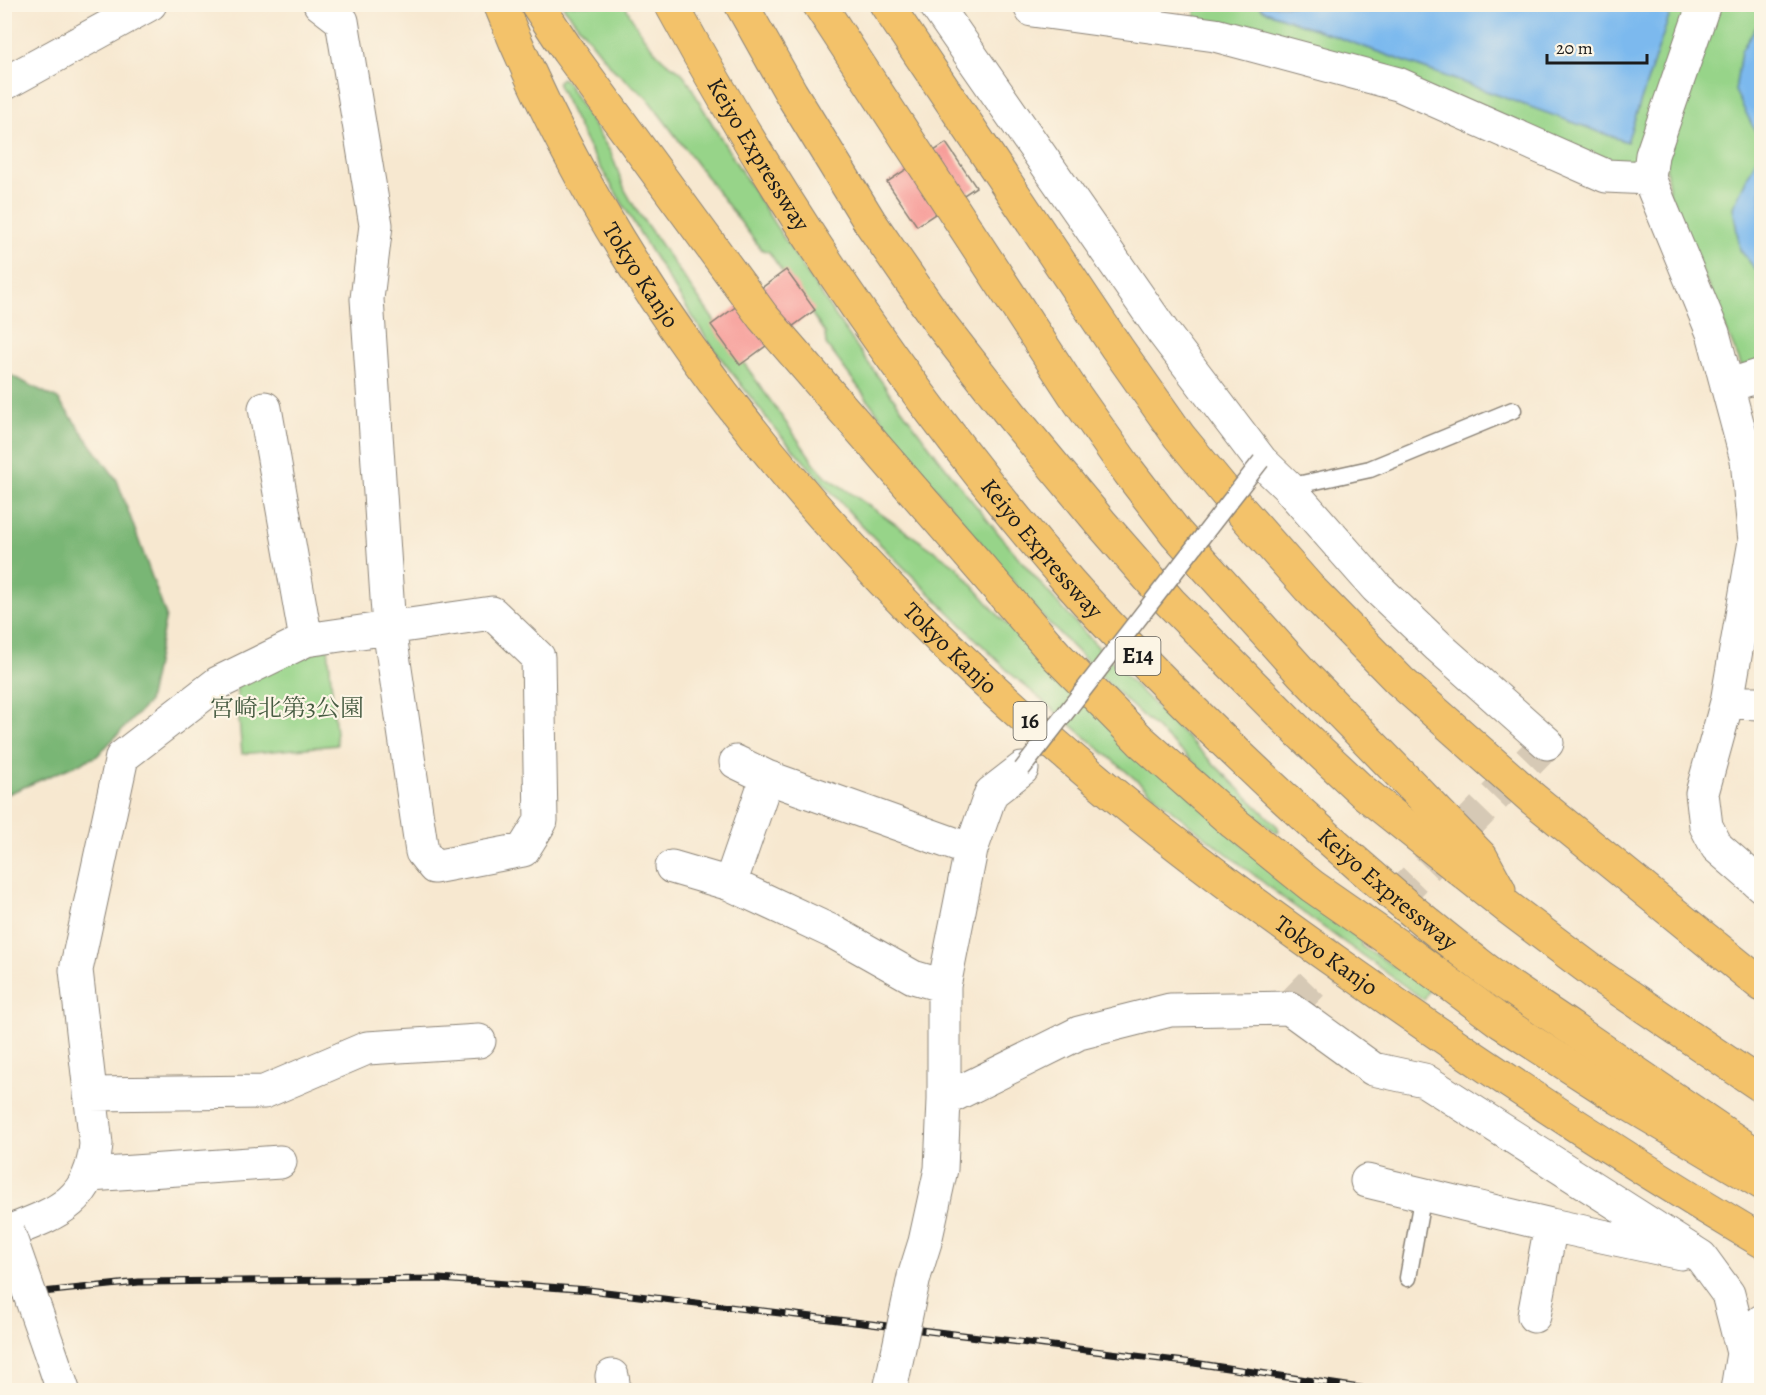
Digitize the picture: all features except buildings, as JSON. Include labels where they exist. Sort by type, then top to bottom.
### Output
[{"type":"highway","name":"Tokyo Kanjo","points":[[500,4],[525,67],[573,163],[634,268],[679,335],[741,417],[838,534],[968,665],[1119,799],[1287,928],[1515,1086],[1656,1178],[1761,1241]]},
{"type":"highway","points":[[537,4],[575,61],[763,317],[1057,656],[1141,741],[1233,823],[1312,886],[1501,1022],[1619,1098],[1761,1183]]},
{"type":"highway","name":"Keiyo Expressway","points":[[671,4],[738,121],[806,232],[872,331],[1018,519],[1069,581],[1129,647],[1189,710],[1288,802],[1374,879],[1478,964],[1761,1159]]},
{"type":"highway","name":"E14","points":[[741,4],[791,93],[870,222],[920,295],[1012,416],[1101,524],[1170,602],[1300,734],[1362,791],[1510,909],[1595,973],[1761,1086]]},
{"type":"highway","points":[[819,4],[1068,384],[1129,472],[1176,533],[1302,673],[1480,857],[1510,909]]},
{"type":"highway","points":[[886,4],[1117,348],[1179,436],[1301,579],[1400,681],[1514,783],[1761,985]]},
{"type":"street","points":[[4,84],[150,4]]},
{"type":"street","points":[[63,1390],[6,1226],[43,1218],[69,1203],[82,1190],[94,1162],[96,1144],[76,970],[122,757],[218,683],[306,640],[389,628],[492,613],[538,657],[541,822],[523,850],[434,867],[422,852],[389,628],[367,299],[376,225],[342,21],[320,4]]},
{"type":"street","points":[[935,4],[1163,332],[1261,461],[1288,487],[1376,587],[1546,743]]},
{"type":"street","points":[[1029,4],[1032,10],[1215,35],[1398,84],[1606,176],[1648,178]]},
{"type":"street","points":[[1704,4],[1652,155],[1648,178],[1713,333],[1747,460],[1755,541],[1727,702],[1702,793],[1706,826],[1717,847],[1758,881]]},
{"type":"street","points":[[1727,386],[1761,375]]},
{"type":"street","points":[[265,408],[306,640]]},
{"type":"street","points":[[1727,702],[1761,703]]},
{"type":"street","points":[[736,762],[767,777],[971,850]]},
{"type":"street","points":[[890,1390],[914,1277],[925,1242],[941,1169],[944,1101],[944,986],[971,850],[991,793],[1022,769]]},
{"type":"street","points":[[730,884],[767,777]]},
{"type":"street","points":[[672,867],[730,884],[836,933],[913,977],[944,986]]},
{"type":"street","points":[[944,1101],[1079,1033],[1170,1010],[1289,1008],[1373,1070],[1424,1080],[1701,1257],[1728,1294],[1743,1353]]},
{"type":"street","points":[[90,1094],[264,1092],[367,1048],[480,1041]]},
{"type":"street","points":[[90,1175],[280,1162]]},
{"type":"street","points":[[1366,1181],[1551,1225],[1701,1257]]},
{"type":"street","points":[[1534,1316],[1551,1225]]},
{"type":"street","points":[[1737,1390],[1743,1353],[1761,1321]]},
{"type":"lane","points":[[1288,487],[1370,469],[1513,410]]},
{"type":"lane","points":[[1022,769],[1261,461]]},
{"type":"lane","points":[[1408,1278],[1423,1194]]},
{"type":"green space","points":[[562,5],[625,5],[653,49],[688,80],[742,173],[829,306],[874,372],[970,499],[1098,647],[1278,827],[1279,832],[1276,833],[1214,781],[1123,698],[1039,613],[917,466],[826,344],[825,333],[769,252],[761,249],[647,98],[613,69]]},
{"type":"green space","points":[[1194,5],[1695,5],[1641,161],[1620,171],[1196,22]]},
{"type":"green space","points":[[1717,5],[1761,5],[1761,359],[1742,367],[1670,195],[1666,169],[1672,127]]},
{"type":"green space","points":[[562,78],[611,153],[625,190],[637,211],[815,464],[826,476],[956,566],[1032,650],[1269,869],[1362,941],[1361,946],[1430,988],[1424,1000],[1287,901],[1174,812],[1010,673],[861,525],[775,429],[710,344],[589,148],[558,85],[558,81]]},
{"type":"green space","points":[[4,372],[58,399],[117,480],[166,616],[148,703],[97,756],[5,795]]},
{"type":"green space","name":"宮崎北第3公園","points":[[328,647],[337,745],[242,754],[236,684]]},
{"type":"water","points":[[1258,5],[1673,5],[1627,142],[1265,11]]},
{"type":"water","points":[[1761,23],[1761,143],[1735,91],[1741,51],[1757,25]]},
{"type":"water","points":[[1761,149],[1762,276],[1740,250],[1733,207]]},
{"type":"tunnel","points":[[1289,1008],[1547,743]]},
{"type":"railway","points":[[4,1296],[139,1282],[439,1279],[589,1290],[1194,1363],[1373,1390]]}]
